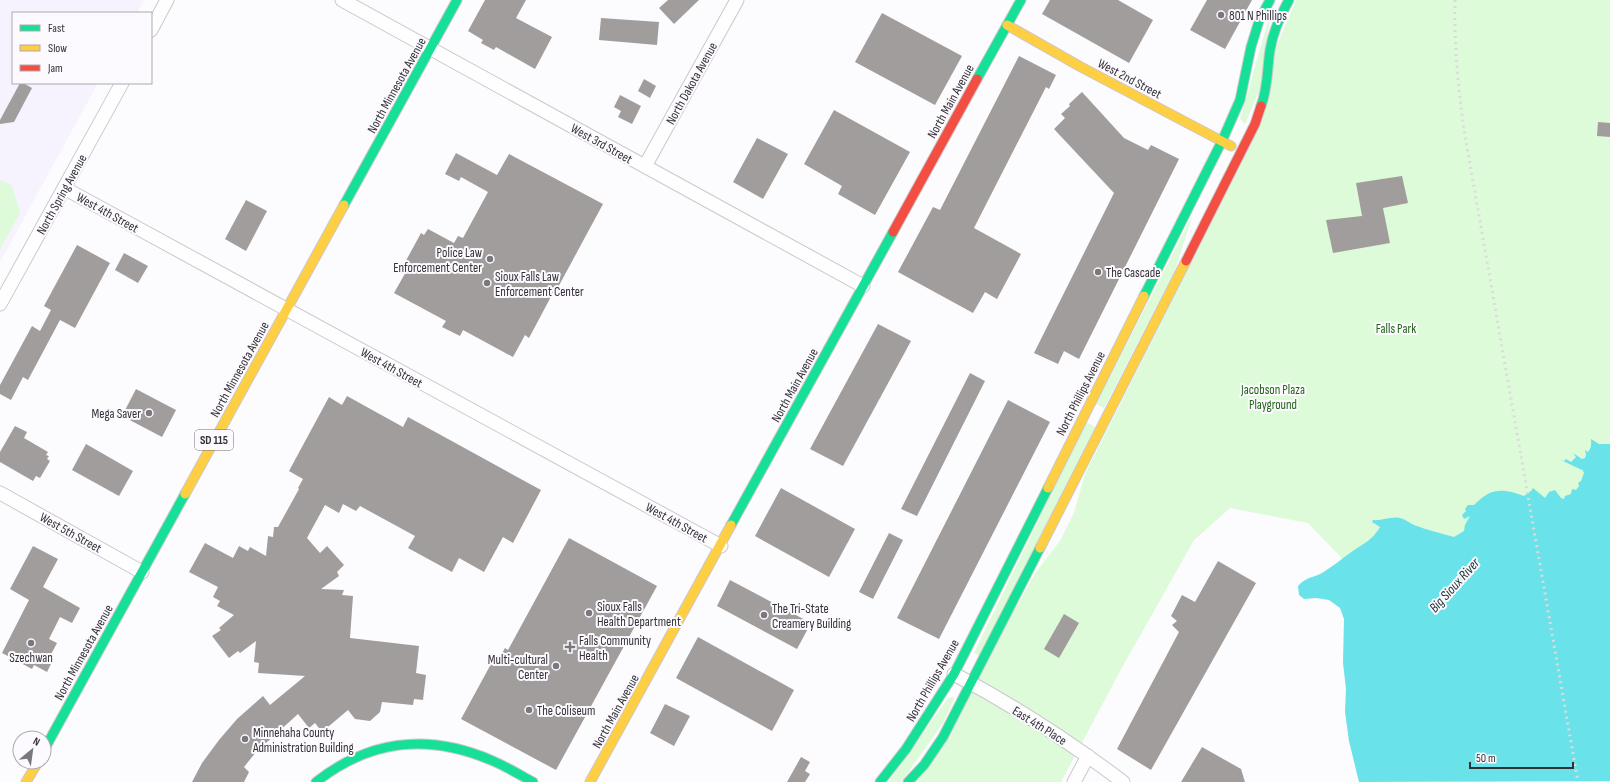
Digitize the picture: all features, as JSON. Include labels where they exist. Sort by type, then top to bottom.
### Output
[{"type":"street","points":[[152,28],[167,0]]},
{"type":"street","name":"West 3rd Street","points":[[342,0],[863,286]]},
{"type":"street","name":"North Minnesota Avenue","points":[[52,735],[458,0]]},
{"type":"street","name":"North Dakota Avenue","points":[[645,166],[737,0]]},
{"type":"street","name":"North Main Avenue","points":[[590,782],[1021,0]]},
{"type":"street","name":"North Phillips Avenue","points":[[880,782],[906,749],[954,674],[1222,141],[1240,100],[1250,47],[1259,21],[1270,0]]},
{"type":"street","points":[[908,782],[924,765],[943,737],[972,684],[1240,152],[1262,104],[1274,33],[1279,18],[1289,0]]},
{"type":"street","name":"West 2nd Street","points":[[1007,25],[1081,67],[1222,141],[1240,152]]},
{"type":"street","name":"North Spring Avenue","points":[[0,304],[121,84]]},
{"type":"street","name":"West 4th Street","points":[[64,188],[721,546]]},
{"type":"street","name":"West 5th Street","points":[[0,493],[142,572]]},
{"type":"street","name":"East 4th Place","points":[[954,674],[986,691],[1088,756],[1123,782]]},
{"type":"street","points":[[316,782],[335,768],[371,751],[389,746],[408,744],[448,746],[488,758],[533,782]]},
{"type":"street","points":[[1074,782],[1088,756]]},
{"type":"street","points":[[26,782],[33,770]]},
{"type":"shaded area","points":[[0,0],[144,0],[138,12],[12,12],[12,84],[97,84],[0,262]]},
{"type":"green space","name":"Falls Park","points":[[1296,0],[1610,0],[1610,782],[1438,782],[1358,575],[1308,523],[1230,508],[1194,540],[1120,671],[1061,782],[917,782],[1036,572],[1060,541],[1074,513],[1085,474],[1251,144],[1277,45]]},
{"type":"green space","points":[[1271,11],[1260,89],[1245,124],[1240,119]]},
{"type":"green space","points":[[1,180],[12,186],[20,213],[0,249],[0,182]]},
{"type":"green space","points":[[1193,214],[1175,270],[1104,408],[1096,404]]},
{"type":"green space","points":[[1086,422],[1095,427],[979,656],[974,653]]},
{"type":"green space","points":[[953,697],[954,699],[943,723],[901,782],[888,782],[948,698]]},
{"type":"water","name":"Big Sioux River","points":[[1591,439],[1599,444],[1610,444],[1610,781],[1359,782],[1349,741],[1345,712],[1346,689],[1343,663],[1344,619],[1340,608],[1329,600],[1316,598],[1304,599],[1299,595],[1298,586],[1306,579],[1326,571],[1370,539],[1380,527],[1372,522],[1373,520],[1400,518],[1419,527],[1454,537],[1464,531],[1465,525],[1470,516],[1464,519],[1462,515],[1466,511],[1465,509],[1468,505],[1474,505],[1480,499],[1491,493],[1503,491],[1524,496],[1533,488],[1545,498],[1549,492],[1555,490],[1561,498],[1564,499],[1565,496],[1571,494],[1572,489],[1576,490],[1584,473],[1582,469],[1559,459],[1564,461],[1566,459],[1571,462],[1576,457],[1573,453],[1582,459],[1585,458],[1585,450],[1588,452],[1591,446]]},
{"type":"building","points":[[485,0],[526,0],[516,18],[552,37],[535,69],[496,47],[494,50],[481,43],[483,40],[468,31]]},
{"type":"building","points":[[668,0],[699,0],[674,24],[659,8]]},
{"type":"building","points":[[1050,0],[1118,0],[1153,20],[1129,63],[1042,14]]},
{"type":"building","name":"801 N Phillips","points":[[1207,0],[1252,0],[1225,49],[1190,30]]},
{"type":"building","points":[[882,13],[962,56],[935,105],[855,62]]},
{"type":"building","points":[[601,18],[659,22],[657,45],[599,40]]},
{"type":"building","points":[[1019,56],[1056,75],[1049,89],[1046,87],[974,228],[1021,254],[997,299],[985,292],[973,313],[898,272],[933,207],[940,210]]},
{"type":"building","points":[[644,79],[656,86],[650,98],[638,91]]},
{"type":"building","points":[[19,84],[25,84],[32,88],[14,122],[0,124],[0,120]]},
{"type":"building","name":"The Cascade","points":[[1082,92],[1124,138],[1148,150],[1151,145],[1179,159],[1079,359],[1064,351],[1058,364],[1034,353],[1114,193],[1054,129],[1065,118],[1061,114]]},
{"type":"building","points":[[620,95],[641,106],[632,124],[618,117],[621,111],[614,107]]},
{"type":"building","points":[[834,110],[910,152],[875,215],[838,194],[842,186],[804,164]]},
{"type":"building","points":[[1598,122],[1610,123],[1610,137],[1597,136]]},
{"type":"building","points":[[757,138],[788,154],[763,199],[733,182]]},
{"type":"building","name":"Police Law Enforcement Center","points":[[456,153],[497,175],[509,154],[603,204],[529,338],[525,335],[513,357],[463,330],[460,336],[442,327],[446,321],[394,293],[407,270],[402,268],[421,233],[424,235],[428,229],[454,243],[458,236],[463,238],[488,192],[461,177],[459,181],[445,174]]},
{"type":"building","points":[[1402,176],[1408,203],[1383,208],[1390,243],[1333,253],[1326,220],[1362,216],[1356,183]]},
{"type":"building","points":[[246,200],[267,211],[246,251],[225,239]]},
{"type":"building","points":[[77,245],[110,263],[75,328],[60,320],[28,380],[23,377],[11,400],[0,394],[0,385],[32,326],[40,331],[51,310],[44,306]]},
{"type":"building","points":[[124,253],[148,266],[138,283],[115,270]]},
{"type":"building","points":[[878,324],[911,341],[843,466],[810,449]]},
{"type":"building","points":[[970,373],[985,381],[917,516],[901,509]]},
{"type":"building","name":"Mega Saver","points":[[136,389],[176,410],[162,437],[122,416]]},
{"type":"building","points":[[347,396],[403,427],[408,417],[541,490],[513,543],[503,537],[484,572],[459,558],[452,572],[408,548],[415,536],[360,506],[356,511],[343,504],[339,513],[325,505],[307,538],[320,553],[327,546],[344,565],[337,572],[339,576],[321,589],[344,590],[342,595],[353,596],[350,638],[419,646],[416,673],[426,675],[423,700],[414,699],[413,705],[382,702],[380,712],[370,721],[355,719],[348,710],[322,732],[315,723],[309,728],[298,714],[256,752],[244,767],[249,772],[244,782],[192,782],[202,763],[237,719],[263,696],[270,705],[305,676],[258,673],[259,663],[254,662],[256,641],[240,653],[238,651],[229,658],[212,636],[221,630],[219,628],[234,615],[217,606],[220,601],[213,597],[218,587],[189,572],[205,543],[233,558],[239,546],[248,551],[250,547],[266,556],[268,536],[273,537],[274,527],[278,527],[303,479],[289,471],[329,397],[342,405]]},
{"type":"building","points":[[1008,400],[1050,422],[939,639],[897,618]]},
{"type":"building","points":[[15,426],[27,432],[24,438],[48,452],[46,455],[49,456],[47,459],[50,461],[40,478],[36,476],[33,481],[0,462],[0,452]]},
{"type":"building","name":"Mega Saver","points":[[86,444],[133,471],[119,496],[72,470]]},
{"type":"building","points":[[781,488],[855,529],[829,577],[755,536]]},
{"type":"building","points":[[889,533],[903,540],[873,599],[859,592]]},
{"type":"building","points":[[569,538],[657,586],[556,770],[461,719],[491,664],[495,666],[505,648],[508,650]]},
{"type":"building","points":[[33,546],[58,559],[43,587],[80,608],[72,623],[60,617],[49,639],[57,643],[49,658],[53,660],[47,672],[34,665],[32,669],[2,653],[29,600],[10,589]]},
{"type":"building","points":[[1218,561],[1256,583],[1151,770],[1117,749],[1179,632],[1172,625],[1177,621],[1171,616],[1182,595],[1195,602]]},
{"type":"building","name":"The Tri-State Creamery Building","points":[[730,580],[811,623],[797,649],[717,606]]},
{"type":"building","points":[[1064,614],[1079,623],[1059,658],[1044,649]]},
{"type":"building","points":[[698,637],[794,690],[772,731],[676,678]]},
{"type":"building","points":[[665,704],[690,716],[674,746],[650,733]]},
{"type":"building","points":[[1202,747],[1241,769],[1245,782],[1181,782]]},
{"type":"building","points":[[801,757],[810,762],[805,771],[810,774],[805,782],[787,782]]},
{"type":"railway","points":[[1455,0],[1457,65],[1464,130],[1578,782]]},
{"type":"traffic: fast","points":[[344,205],[457,0]]},
{"type":"traffic: fast","points":[[977,79],[1021,0]]},
{"type":"traffic: fast","points":[[1144,296],[1222,141],[1240,100],[1251,47],[1259,21],[1270,0]]},
{"type":"traffic: fast","points":[[1261,106],[1265,92],[1273,37],[1289,0]]},
{"type":"traffic: fast","points":[[731,525],[893,232]]},
{"type":"traffic: fast","points":[[880,782],[906,749],[954,674],[1048,488]]},
{"type":"traffic: fast","points":[[52,735],[185,494]]},
{"type":"traffic: fast","points":[[908,782],[924,765],[943,737],[1040,548]]},
{"type":"traffic: fast","points":[[316,782],[337,768],[358,757],[379,749],[401,745],[423,744],[446,746],[469,752],[498,763],[533,782]]},
{"type":"traffic: slow","points":[[1007,25],[1081,67],[1231,146]]},
{"type":"traffic: slow","points":[[185,494],[344,205]]},
{"type":"traffic: slow","points":[[1040,548],[1186,261]]},
{"type":"traffic: slow","points":[[1048,488],[1144,296]]},
{"type":"traffic: slow","points":[[590,782],[731,525]]},
{"type":"traffic: slow","points":[[26,782],[33,770]]},
{"type":"traffic: jam","points":[[893,232],[977,79]]},
{"type":"traffic: jam","points":[[1186,261],[1255,124],[1261,106]]},
{"type":"place","name":"801 N Phillips","points":[[1221,15]]},
{"type":"place","name":"Police Law Enforcement Center","points":[[490,259]]},
{"type":"place","name":"The Cascade","points":[[1098,272]]},
{"type":"place","name":"Sioux Falls Law Enforcement Center","points":[[487,283]]},
{"type":"place","name":"Mega Saver","points":[[149,413]]},
{"type":"place","name":"Sioux Falls Health Department","points":[[589,613]]},
{"type":"place","name":"The Tri-State Creamery Building","points":[[764,615]]},
{"type":"place","name":"Szechwan","points":[[31,643]]},
{"type":"place","name":"Falls Community Health","points":[[570,647]]},
{"type":"place","name":"Multi-cultural Center","points":[[556,666]]},
{"type":"place","name":"The Coliseum","points":[[529,710]]},
{"type":"place","name":"Minnehaha County Administration Building","points":[[245,739]]},
{"type":"park label","name":"Jacobson Plaza Playground","points":[[1273,396]]}]
